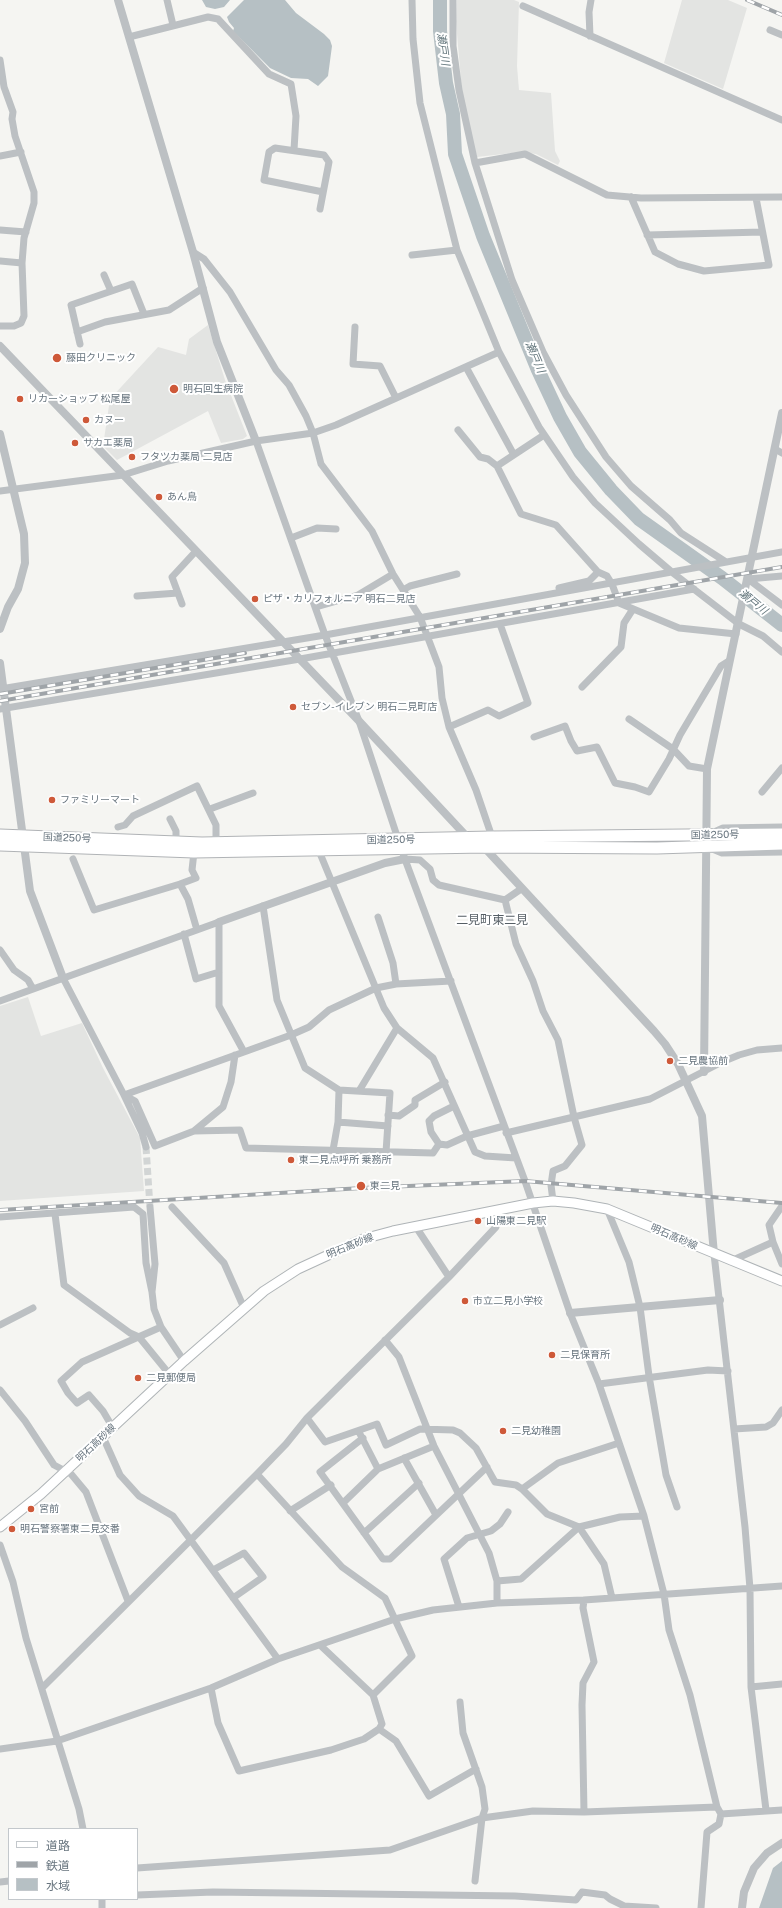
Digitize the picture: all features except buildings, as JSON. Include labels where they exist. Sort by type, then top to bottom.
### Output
[{"type":"highway","name":"国道250号","points":[[0,835],[24,842],[194,852],[485,847],[656,848],[706,841],[782,834]]},
{"type":"highway","name":"国道250号","points":[[0,845],[24,842],[176,842],[402,849],[466,838],[492,837],[782,844]]},
{"type":"main road","name":"明石高砂線","points":[[0,1527],[15,1516],[65,1472],[184,1361],[264,1291],[298,1269],[363,1239],[492,1211],[532,1203],[552,1201],[607,1209],[782,1281]]},
{"type":"street","points":[[118,0],[193,252],[217,342],[256,441],[325,635],[359,721],[402,849],[516,1158],[570,1313],[599,1384],[644,1516],[664,1594],[669,1630],[690,1695],[719,1810],[719,1824],[707,1832],[701,1908]]},
{"type":"street","points":[[167,0],[173,26]]},
{"type":"street","points":[[412,0],[413,40],[420,103],[457,250],[499,352],[544,436],[573,477],[595,503],[639,544],[673,573],[739,624],[763,636],[782,652]]},
{"type":"street","points":[[453,0],[454,46],[458,82],[475,163],[512,280],[543,352],[566,395],[606,457],[631,486],[670,520],[681,533],[726,562]]},
{"type":"street","points":[[590,36],[589,12],[591,0]]},
{"type":"street","points":[[523,6],[782,120]]},
{"type":"street","points":[[129,37],[208,17],[218,19],[269,74],[291,84],[296,116],[294,150]]},
{"type":"street","points":[[770,30],[782,35]]},
{"type":"street","points":[[0,60],[4,87],[13,112],[12,119],[15,136],[34,192],[34,203],[24,238],[22,263],[24,316],[21,323],[14,326],[0,326]]},
{"type":"street","points":[[320,209],[329,162],[324,155],[275,148],[269,152],[264,180],[323,192]]},
{"type":"street","points":[[0,156],[20,152]]},
{"type":"street","points":[[475,163],[525,154],[608,196],[782,198]]},
{"type":"street","points":[[631,197],[654,252],[678,264],[704,271],[769,266],[756,198]]},
{"type":"street","points":[[0,230],[26,232]]},
{"type":"street","points":[[647,235],[762,232]]},
{"type":"street","points":[[412,255],[457,250]]},
{"type":"street","points":[[193,252],[204,259],[230,292],[276,370],[289,385],[306,416],[313,433],[321,464],[372,531],[393,574],[420,617],[439,667],[442,698],[450,727],[476,790],[492,837]]},
{"type":"street","points":[[0,261],[22,263]]},
{"type":"street","points":[[104,275],[111,291]]},
{"type":"street","points":[[80,344],[71,305],[132,284],[144,314]]},
{"type":"street","points":[[77,332],[105,322],[169,310],[203,288]]},
{"type":"street","points":[[355,327],[353,364],[380,366],[396,398]]},
{"type":"street","points":[[0,346],[359,721],[466,838],[485,847],[521,889],[654,1031],[673,1055],[702,1116],[714,1254],[728,1371],[750,1589],[751,1687],[766,1810]]},
{"type":"street","points":[[0,491],[123,475],[168,461],[256,441],[313,433],[336,425],[499,352]]},
{"type":"street","points":[[466,367],[514,455]]},
{"type":"street","points":[[704,1072],[707,769],[729,662],[778,451],[782,413]]},
{"type":"street","points":[[458,430],[480,457],[488,459],[497,466],[521,514],[556,525],[598,572],[607,576],[612,584],[619,603]]},
{"type":"street","points":[[0,434],[24,534],[25,563],[18,589],[8,607],[0,629]]},
{"type":"street","points":[[497,466],[544,436]]},
{"type":"street","points":[[291,538],[316,528],[336,529]]},
{"type":"street","points":[[182,604],[172,577],[196,551]]},
{"type":"street","points":[[2,689],[325,635],[782,552]]},
{"type":"street","points":[[559,588],[589,581],[598,572]]},
{"type":"street","points":[[316,607],[358,595],[393,574]]},
{"type":"street","points":[[403,590],[410,586],[457,574]]},
{"type":"street","points":[[748,579],[782,576]]},
{"type":"street","points":[[748,579],[782,605]]},
{"type":"street","points":[[3,709],[300,659],[694,589]]},
{"type":"street","points":[[137,596],[178,593]]},
{"type":"street","points":[[619,603],[679,628],[736,634]]},
{"type":"street","points":[[582,687],[621,648],[624,623],[633,608]]},
{"type":"street","points":[[450,727],[488,710],[499,716],[528,703],[500,624]]},
{"type":"street","points":[[534,737],[565,726],[571,741],[578,751],[597,747],[615,783],[635,787],[649,792],[680,735],[721,666],[729,662]]},
{"type":"street","points":[[0,663],[3,709],[24,842],[30,891],[63,978],[124,1095],[142,1134],[146,1147]]},
{"type":"street","points":[[629,719],[673,750],[689,766],[707,769]]},
{"type":"street","points":[[762,792],[782,769]]},
{"type":"street","points":[[118,827],[126,825],[134,816],[197,786],[210,809],[216,825],[216,843]]},
{"type":"street","points":[[210,809],[253,793]]},
{"type":"street","points":[[170,819],[176,831],[176,842]]},
{"type":"street","points":[[706,841],[723,828],[782,826]]},
{"type":"street","points":[[706,841],[722,853],[782,852]]},
{"type":"street","points":[[0,1001],[331,881],[385,863],[402,849]]},
{"type":"street","points":[[402,849],[420,860],[430,869],[433,880],[439,885],[505,900],[521,889]]},
{"type":"street","points":[[318,851],[384,1008],[396,1028],[433,1058],[445,1082],[467,1136],[476,1152],[485,1156],[516,1158]]},
{"type":"street","points":[[73,860],[94,910],[196,878],[192,870],[194,852]]},
{"type":"street","points":[[180,884],[188,899],[197,930]]},
{"type":"street","points":[[505,900],[516,944],[533,981],[543,1011],[558,1040],[574,1117],[582,1145],[565,1166],[553,1170],[551,1185],[552,1201]]},
{"type":"street","points":[[263,906],[277,1000],[305,1068],[339,1090],[390,1093],[386,1152]]},
{"type":"street","points":[[378,917],[393,963],[396,984]]},
{"type":"street","points":[[218,922],[219,1006],[244,1052]]},
{"type":"street","points":[[184,934],[196,979],[219,972]]},
{"type":"street","points":[[0,950],[14,970],[28,980],[33,989]]},
{"type":"street","points":[[124,1095],[292,1035],[309,1026],[329,1010],[376,988],[396,984],[451,980]]},
{"type":"street","points":[[359,1091],[396,1028]]},
{"type":"street","points":[[454,1106],[434,1116],[429,1121],[431,1132],[439,1144],[447,1145],[467,1136],[574,1117],[650,1099],[739,1055],[757,1050],[782,1048]]},
{"type":"street","points":[[124,1095],[135,1101],[155,1146],[194,1131],[223,1107],[230,1082],[234,1055]]},
{"type":"street","points":[[388,1115],[398,1116],[415,1105],[415,1100],[445,1082]]},
{"type":"street","points":[[334,1150],[338,1122],[339,1090]]},
{"type":"street","points":[[338,1122],[388,1126]]},
{"type":"street","points":[[194,1131],[240,1130],[246,1148],[433,1153],[439,1144]]},
{"type":"street","points":[[782,1206],[769,1226],[773,1242],[782,1264]]},
{"type":"street","points":[[0,1217],[134,1207],[143,1214],[146,1263],[154,1309],[161,1327],[184,1361]]},
{"type":"street","points":[[150,1207],[155,1264],[152,1292]]},
{"type":"street","points":[[172,1207],[224,1263],[244,1308]]},
{"type":"street","points":[[607,1209],[629,1262],[640,1307],[649,1376],[666,1475],[677,1507]]},
{"type":"street","points":[[42,1688],[257,1474],[286,1444],[307,1418],[449,1277],[496,1227],[492,1211]]},
{"type":"street","points":[[55,1214],[64,1285],[130,1333],[139,1336],[170,1374]]},
{"type":"street","points":[[416,1227],[449,1277]]},
{"type":"street","points":[[731,1261],[773,1242]]},
{"type":"street","points":[[570,1313],[720,1300]]},
{"type":"street","points":[[0,1325],[33,1308]]},
{"type":"street","points":[[113,1428],[103,1411],[89,1395],[77,1403],[61,1381],[82,1362],[161,1327]]},
{"type":"street","points":[[385,1340],[400,1357],[434,1446],[489,1553],[497,1581],[497,1603]]},
{"type":"street","points":[[599,1384],[649,1376],[708,1370],[728,1371]]},
{"type":"street","points":[[0,1390],[21,1416],[54,1465],[71,1474],[86,1492],[128,1601]]},
{"type":"street","points":[[734,1429],[766,1427],[773,1423],[782,1410]]},
{"type":"street","points":[[307,1418],[325,1442],[377,1424],[386,1445],[420,1429],[453,1430],[460,1433],[476,1448],[495,1482],[516,1485],[522,1488],[547,1514],[579,1527],[604,1564],[612,1598]]},
{"type":"street","points":[[358,1430],[378,1469]]},
{"type":"street","points":[[103,1437],[120,1475],[140,1496],[173,1516],[278,1659]]},
{"type":"street","points":[[363,1438],[320,1472],[331,1485],[383,1559],[390,1559],[487,1467]]},
{"type":"street","points":[[522,1488],[558,1463],[619,1443]]},
{"type":"street","points":[[343,1503],[378,1469],[434,1446]]},
{"type":"street","points":[[404,1458],[436,1515]]},
{"type":"street","points":[[257,1474],[342,1567],[385,1598],[412,1656],[373,1695]]},
{"type":"street","points":[[364,1533],[419,1483]]},
{"type":"street","points":[[290,1510],[331,1485]]},
{"type":"street","points":[[459,1607],[444,1559],[467,1538],[491,1531],[500,1524],[508,1512]]},
{"type":"street","points":[[497,1581],[521,1579],[579,1527],[620,1517],[644,1516]]},
{"type":"street","points":[[0,1545],[13,1582],[26,1638],[79,1809],[83,1828]]},
{"type":"street","points":[[213,1570],[244,1553],[263,1577],[233,1598]]},
{"type":"street","points":[[0,1749],[57,1741],[211,1688],[278,1659],[395,1619],[433,1610],[497,1603],[584,1600],[782,1586]]},
{"type":"street","points":[[584,1600],[583,1608],[594,1662],[583,1683],[584,1812]]},
{"type":"street","points":[[211,1688],[218,1723],[239,1771],[331,1750],[364,1739],[379,1729],[382,1724],[373,1695],[320,1645]]},
{"type":"street","points":[[751,1687],[782,1684]]},
{"type":"street","points":[[460,1702],[463,1733],[482,1787],[486,1809],[482,1818],[475,1881]]},
{"type":"street","points":[[379,1729],[396,1741],[429,1796],[476,1769]]},
{"type":"street","points":[[138,1868],[390,1850],[482,1818],[533,1811],[584,1812],[782,1810]]},
{"type":"street","points":[[742,1908],[744,1892],[754,1868],[767,1852],[782,1844]]},
{"type":"street","points":[[138,1895],[214,1892],[515,1896],[576,1900],[582,1892],[605,1895],[610,1900],[624,1906],[656,1908]]},
{"type":"shaded area","points":[[457,0],[514,0],[519,2],[517,66],[519,90],[551,93],[555,151],[560,161],[558,165],[536,154],[521,152],[477,157],[472,141],[462,92],[456,22]]},
{"type":"shaded area","points":[[682,0],[728,0],[747,8],[723,89],[664,63]]},
{"type":"shaded area","name":"明石回生病院","points":[[208,325],[225,380],[247,436],[243,439],[221,443],[208,411],[117,460],[103,446],[110,399],[158,347],[186,355],[189,339]]},
{"type":"shaded area","points":[[28,997],[41,1036],[82,1023],[103,1068],[140,1138],[144,1191],[0,1201],[0,1006]]},
{"type":"water","points":[[202,0],[230,0],[224,7],[215,9],[206,7]]},
{"type":"water","points":[[244,0],[285,0],[296,13],[330,40],[332,46],[328,76],[318,86],[308,79],[291,78],[270,68],[233,31],[234,28],[227,17]]},
{"type":"water","points":[[782,1861],[782,1908],[759,1908],[773,1868]]},
{"type":"waterway","name":"瀬戸川","points":[[440,0],[440,31],[446,83],[453,114],[455,154],[483,236],[538,370],[560,417],[580,452],[611,490],[639,519],[722,578],[782,625]]},
{"type":"tunnel","points":[[146,1147],[150,1207]]},
{"type":"railway","points":[[747,0],[782,15]]},
{"type":"railway","points":[[0,701],[782,567]]},
{"type":"railway","points":[[0,694],[245,653]]},
{"type":"railway","points":[[0,1210],[362,1188],[525,1181],[782,1203]]},
{"type":"place","name":"藤田クリニック","points":[[57,358]]},
{"type":"place","name":"明石回生病院","points":[[174,389]]},
{"type":"place","name":"リカーショップ 松尾屋","points":[[20,399]]},
{"type":"place","name":"カヌー","points":[[86,420]]},
{"type":"place","name":"サカエ薬局","points":[[75,443]]},
{"type":"place","name":"フタツカ薬局 二見店","points":[[132,457]]},
{"type":"place","name":"あん鳥","points":[[159,497]]},
{"type":"place","name":"ピザ・カリフォルニア 明石二見店","points":[[255,599]]},
{"type":"place","name":"セブン-イレブン 明石二見町店","points":[[293,707]]},
{"type":"place","name":"ファミリーマート","points":[[52,800]]},
{"type":"place","name":"二見農協前","points":[[670,1061]]},
{"type":"place","name":"東二見点呼所 乗務所","points":[[291,1160]]},
{"type":"place","name":"東二見","points":[[361,1186]]},
{"type":"place","name":"山陽東二見駅","points":[[478,1221]]},
{"type":"place","name":"市立二見小学校","points":[[465,1301]]},
{"type":"place","name":"二見保育所","points":[[552,1355]]},
{"type":"place","name":"二見郵便局","points":[[138,1378]]},
{"type":"place","name":"二見幼稚園","points":[[503,1431]]},
{"type":"place","name":"宮前","points":[[31,1509]]},
{"type":"place","name":"明石警察署東二見交番","points":[[12,1529]]},
{"type":"district","name":"二見町東二見","points":[[492,920]]}]
